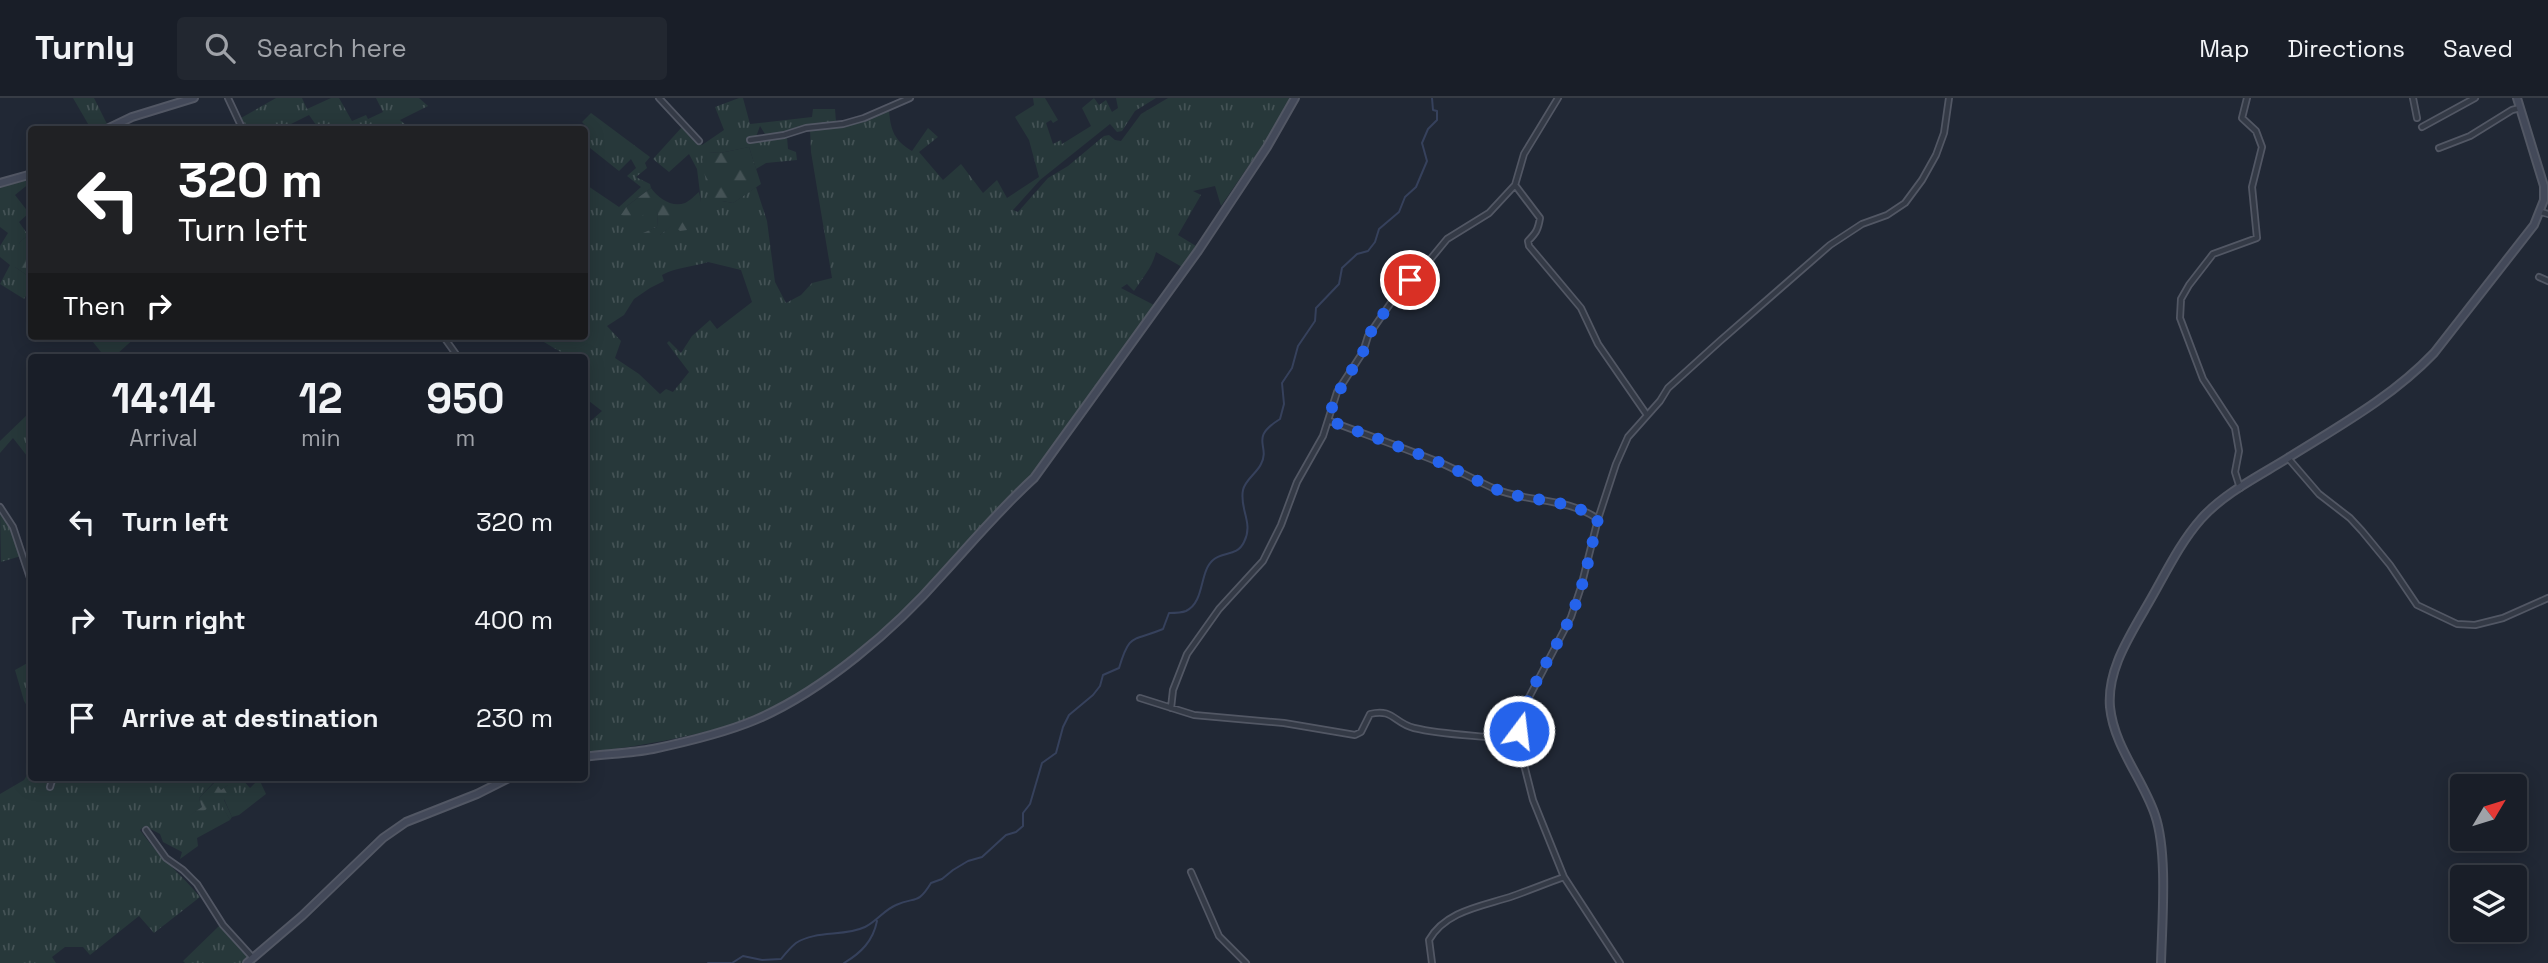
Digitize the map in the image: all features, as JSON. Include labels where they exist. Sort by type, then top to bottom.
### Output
[{"type":"street","points":[[113,126],[132,117],[194,98]]},
{"type":"street","points":[[228,98],[241,126]]},
{"type":"street","points":[[659,98],[699,141]]},
{"type":"street","points":[[750,140],[806,128],[843,124],[910,98]]},
{"type":"street","points":[[588,757],[651,750],[752,721],[799,698],[880,637],[943,575],[1000,509],[1034,478],[1198,251],[1267,147],[1295,98]]},
{"type":"street","points":[[1171,708],[1173,690],[1187,654],[1226,601],[1263,561],[1281,525],[1297,482],[1330,421],[1337,392],[1363,352],[1368,336],[1401,288],[1424,267],[1447,239],[1489,213],[1515,185],[1524,153],[1558,98]]},
{"type":"street","points":[[1620,963],[1564,877],[1533,800],[1518,741],[1529,695],[1570,617],[1581,587],[1598,519],[1616,464],[1628,437],[1668,388],[1830,245],[1862,224],[1887,215],[1905,203],[1936,155],[1944,133],[1949,98]]},
{"type":"street","points":[[2240,488],[2235,472],[2238,438],[2235,428],[2198,369],[2180,318],[2180,305],[2189,285],[2207,259],[2213,254],[2257,238],[2252,187],[2262,147],[2256,131],[2242,118],[2247,98]]},
{"type":"street","points":[[2413,98],[2417,118]]},
{"type":"street","points":[[2422,127],[2474,98]]},
{"type":"street","points":[[2161,963],[2162,883],[2159,831],[2151,804],[2116,730],[2110,707],[2111,687],[2118,661],[2130,635],[2186,539],[2203,517],[2240,488],[2375,403],[2416,372],[2490,284],[2544,213],[2544,186],[2517,98]]},
{"type":"street","points":[[2439,148],[2470,136],[2512,110],[2521,108]]},
{"type":"street","points":[[0,183],[28,175]]},
{"type":"street","points":[[1515,185],[1540,218],[1539,228],[1528,241],[1529,246],[1581,308],[1598,344],[1647,415]]},
{"type":"street","points":[[1330,421],[1440,463],[1497,489],[1572,506],[1598,519]]},
{"type":"street","points":[[2288,458],[2319,494],[2362,531],[2390,565],[2417,605],[2457,624],[2475,625],[2503,618],[2548,598]]},
{"type":"street","points":[[0,507],[13,527],[28,572]]},
{"type":"street","points":[[1140,698],[1208,717],[1284,723],[1355,735],[1361,732],[1370,714],[1384,712],[1393,715],[1402,725],[1430,732],[1518,741]]},
{"type":"street","points":[[50,787],[51,781]]},
{"type":"street","points":[[146,830],[166,858],[197,884],[223,925],[250,960],[302,916],[383,838],[406,822],[503,781]]},
{"type":"street","points":[[1191,872],[1219,936],[1246,963]]},
{"type":"street","points":[[1432,963],[1429,940],[1446,921],[1473,908],[1564,877]]},
{"type":"green space","points":[[73,98],[94,98],[107,124],[89,126]]},
{"type":"green space","points":[[276,98],[302,98],[307,109],[331,98],[339,98],[352,121],[366,115],[368,119],[383,112],[376,98],[419,98],[428,106],[400,120],[407,126],[317,126],[309,115],[287,126],[246,126],[241,118]]},
{"type":"green space","points":[[739,98],[743,98],[750,124],[812,117],[813,109],[835,109],[836,122],[808,125],[785,133],[765,134],[760,126],[756,137],[749,142],[763,138],[787,137],[788,149],[796,152],[797,160],[766,163],[756,169],[749,147],[720,153],[709,152],[722,201],[733,203],[756,187],[767,221],[775,282],[786,303],[801,295],[812,283],[832,278],[811,152],[810,129],[847,126],[889,111],[894,134],[912,151],[928,128],[938,137],[919,152],[943,180],[961,164],[983,193],[997,180],[1007,198],[1039,177],[1029,140],[1015,117],[1034,105],[1033,98],[1045,98],[1058,120],[1046,123],[1053,144],[1061,140],[1062,144],[1091,126],[1082,108],[1094,98],[1099,105],[1106,100],[1112,112],[1118,108],[1116,98],[1156,98],[1135,111],[1122,131],[1117,132],[1110,124],[1040,180],[1013,210],[1018,212],[1048,178],[1068,166],[1104,136],[1109,135],[1121,141],[1141,114],[1168,98],[1290,98],[1271,133],[1221,206],[1215,186],[1193,191],[1201,195],[1178,235],[1196,246],[1182,267],[1156,252],[1150,268],[1134,291],[1127,284],[1121,288],[1154,305],[1037,468],[981,534],[880,634],[826,679],[765,713],[699,733],[588,753],[588,423],[602,411],[588,400],[588,354],[564,354],[541,340],[588,340],[588,186],[619,207],[641,187],[627,176],[636,168],[631,159],[619,171],[588,146],[588,126],[584,126],[582,122],[591,113],[650,157],[645,163],[647,168],[636,177],[650,184],[651,188],[627,206],[622,215],[653,207],[658,214],[657,227],[644,233],[660,235],[701,201],[697,169],[689,154],[669,172],[653,159],[682,127],[702,145],[724,130],[715,107]],"holes":[[[708,262],[741,270],[752,302],[717,329],[710,320],[692,336],[681,353],[669,341],[667,343],[689,372],[673,392],[666,389],[660,394],[639,374],[615,358],[621,341],[607,326],[624,315],[634,299],[664,281],[662,275]]]},
{"type":"green space","points":[[749,147],[761,184],[733,203],[722,201],[716,205],[709,199],[702,159],[709,152],[720,153]]},
{"type":"green space","points":[[28,178],[28,184],[15,195],[28,212],[19,222],[28,235],[20,242],[15,267],[28,276],[28,293],[24,299],[0,284],[10,265],[0,257],[0,246],[8,233],[0,227],[0,186]]},
{"type":"green space","points":[[651,188],[661,198],[675,204],[687,202],[699,192],[701,201],[687,230],[680,231],[673,225],[660,235],[647,240],[643,233],[657,227],[658,214],[653,208],[638,217],[621,215],[627,206]]},
{"type":"green space","points":[[28,235],[28,276],[15,267],[12,261],[20,242]]},
{"type":"green space","points":[[91,340],[133,340],[117,354],[103,354]]},
{"type":"green space","points":[[28,414],[28,457],[13,438],[0,453],[0,441]]},
{"type":"green space","points":[[0,510],[12,530],[21,556],[1,562]]},
{"type":"green space","points":[[28,663],[28,707],[24,701],[15,670]]},
{"type":"green space","points":[[28,774],[28,781],[244,781],[250,788],[260,781],[266,794],[239,815],[232,817],[224,799],[228,785],[221,790],[214,782],[199,798],[202,807],[188,817],[188,820],[219,800],[230,820],[197,838],[198,846],[180,859],[182,852],[163,842],[160,834],[145,826],[140,830],[200,897],[154,933],[139,916],[90,955],[83,947],[65,947],[52,957],[56,963],[0,963],[0,794],[24,780]]},
{"type":"green space","points":[[215,782],[221,790],[228,785],[230,790],[224,800],[232,817],[230,820],[219,801],[188,821],[187,817],[202,807],[199,798]]},
{"type":"green space","points":[[219,926],[249,957],[243,963],[185,963],[183,961]]},
{"type":"waterway","points":[[732,963],[743,956],[762,960],[781,959],[804,939],[865,927],[892,907],[919,898],[931,883],[942,879],[968,861],[982,857],[1006,835],[1023,826],[1023,813],[1030,804],[1042,763],[1056,753],[1069,715],[1093,695],[1100,686],[1103,675],[1119,668],[1130,643],[1163,629],[1169,613],[1184,612],[1192,607],[1209,565],[1217,557],[1238,550],[1244,542],[1248,529],[1243,490],[1261,464],[1265,432],[1280,419],[1284,404],[1282,383],[1292,368],[1298,346],[1315,321],[1316,308],[1339,284],[1342,268],[1357,254],[1368,251],[1375,242],[1379,229],[1399,212],[1405,197],[1416,187],[1427,161],[1422,143],[1428,129],[1437,120],[1432,98]]},
{"type":"waterway","points":[[844,963],[865,946],[873,935],[877,921]]},
{"type":"waterway","points":[[708,963],[731,963]]},
{"type":"route","points":[[1410,280],[1401,288],[1368,336],[1363,352],[1337,392],[1330,421],[1440,463],[1497,489],[1572,506],[1598,519],[1581,587],[1570,617],[1533,685],[1519,731]]}]
